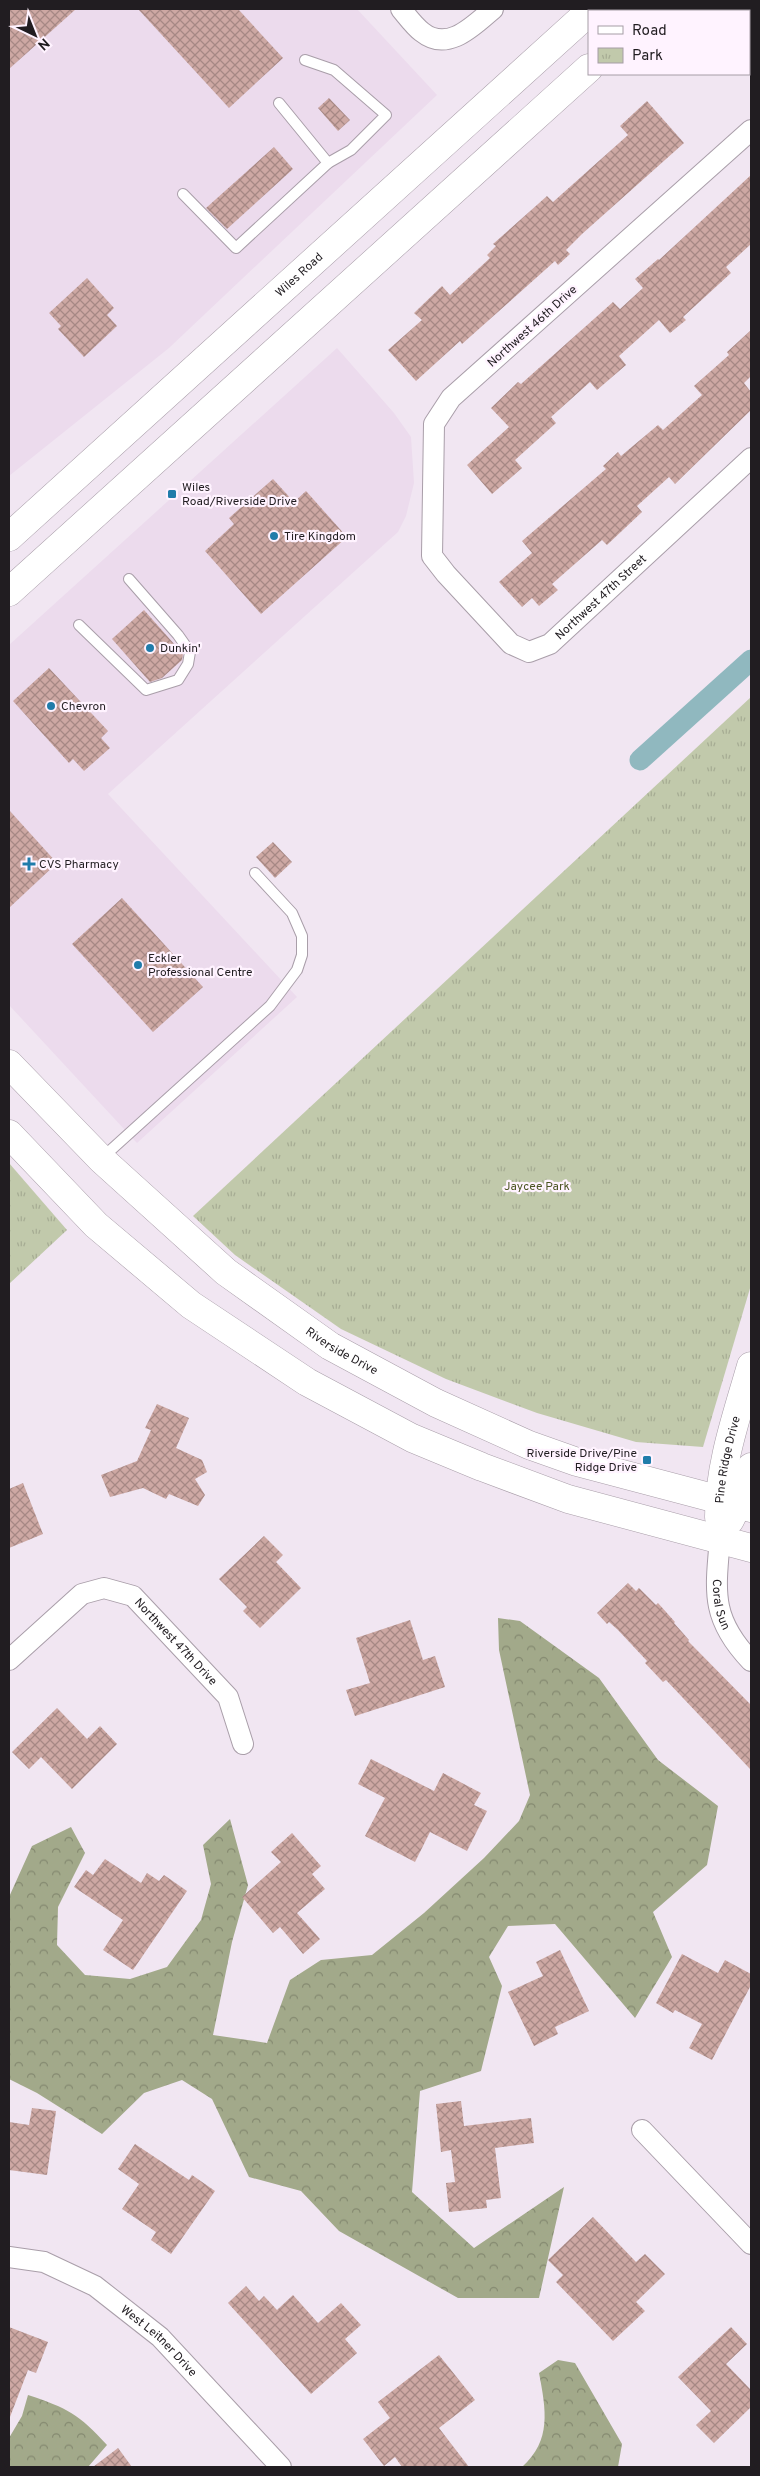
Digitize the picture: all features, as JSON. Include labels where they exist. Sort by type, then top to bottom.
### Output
[{"type":"street","points":[[401,9],[422,33],[442,40],[463,35],[493,9]]},
{"type":"street","name":"Wiles Road","points":[[9,537],[588,13]]},
{"type":"street","points":[[9,592],[588,69]]},
{"type":"street","name":"Northwest 46th Drive","points":[[446,574],[432,556],[434,424],[451,398],[751,130]]},
{"type":"street","name":"Northwest 47th Street","points":[[446,574],[511,644],[529,652],[550,644],[751,458]]},
{"type":"street","name":"Riverside Drive","points":[[9,1064],[101,1159],[226,1272],[330,1346],[436,1403],[529,1445],[578,1462],[736,1504]]},
{"type":"street","points":[[9,1134],[96,1225],[191,1305],[307,1382],[412,1438],[482,1467],[568,1499],[751,1548]]},
{"type":"street","name":"Pine Ridge Drive","points":[[736,1504],[725,1457],[751,1366]]},
{"type":"street","name":"Pine Ridge Drive","points":[[720,1539],[751,1467]]},
{"type":"street","name":"Coral Sun","points":[[720,1539],[715,1586],[720,1616],[733,1642],[751,1661]]},
{"type":"street","name":"Northwest 47th Drive","points":[[9,1660],[82,1594],[104,1588],[133,1596],[228,1697],[242,1744]]},
{"type":"street","points":[[642,2130],[751,2244]]},
{"type":"street","name":"West Leitner Drive","points":[[9,2257],[44,2262],[95,2286],[160,2337],[281,2467]]},
{"type":"lane","points":[[183,194],[236,248],[328,163],[351,150],[386,115],[334,70],[305,60]]},
{"type":"lane","points":[[279,104],[328,163]]},
{"type":"lane","points":[[79,625],[146,690],[178,680],[188,664],[190,652],[129,579]]},
{"type":"lane","points":[[101,1159],[270,1006],[297,970],[302,955],[302,936],[292,913],[255,873]]},
{"type":"shaded area","points":[[9,9],[357,9],[437,95],[169,348],[9,476]]},
{"type":"shaded area","points":[[337,348],[394,413],[411,437],[414,483],[406,516],[398,532],[108,794],[297,997],[137,1143],[9,1005],[9,645]]},
{"type":"green space","name":"Jaycee Park","points":[[751,697],[751,1285],[703,1447],[636,1442],[537,1413],[446,1379],[341,1329],[235,1255],[193,1216]]},
{"type":"green space","points":[[9,1163],[67,1230],[9,1284]]},
{"type":"green space","points":[[498,1618],[520,1621],[599,1678],[658,1760],[718,1806],[707,1865],[653,1912],[672,1957],[635,2018],[555,1924],[508,1926],[489,1957],[502,1986],[481,2071],[420,2091],[412,2192],[474,2248],[564,2187],[539,2298],[458,2298],[339,2231],[301,2191],[249,2177],[212,2099],[182,2080],[144,2093],[102,2134],[37,2093],[9,2079],[9,1897],[32,1846],[71,1827],[85,1853],[58,1907],[57,1945],[85,1975],[130,1979],[167,1967],[201,1920],[211,1884],[203,1845],[230,1819],[248,1885],[232,1942],[213,2035],[267,2043],[290,1980],[321,1960],[372,1955],[424,1913],[484,1858],[519,1821],[530,1795],[499,1650]]},
{"type":"green space","points":[[558,2360],[575,2363],[622,2444],[618,2467],[522,2467],[532,2457],[538,2446],[544,2424],[544,2400],[539,2373]]},
{"type":"green space","points":[[28,2395],[72,2413],[107,2445],[88,2467],[9,2467],[9,2438],[22,2416]]},
{"type":"building","points":[[9,9],[76,9],[9,69]]},
{"type":"building","points":[[138,9],[238,9],[283,58],[229,108]]},
{"type":"building","points":[[329,98],[350,120],[338,131],[318,108]]},
{"type":"building","points":[[647,101],[684,143],[582,234],[566,250],[570,254],[558,265],[555,261],[462,344],[460,341],[416,381],[388,350],[422,320],[414,313],[442,286],[450,295],[490,258],[487,255],[496,246],[493,244],[547,196],[553,202],[628,135],[620,126]]},
{"type":"building","points":[[274,147],[293,169],[227,229],[206,208]]},
{"type":"building","points":[[751,175],[751,244],[726,267],[731,273],[683,317],[686,320],[670,333],[659,320],[619,356],[626,365],[597,390],[590,382],[551,417],[556,423],[515,460],[522,468],[492,494],[467,465],[509,427],[491,408],[518,382],[521,384],[613,302],[620,309],[643,288],[635,279],[659,260]]},
{"type":"building","points":[[87,278],[114,308],[107,315],[117,326],[84,357],[58,329],[61,326],[49,313]]},
{"type":"building","points":[[751,330],[751,376],[744,383],[751,392],[751,410],[675,484],[669,477],[637,506],[642,512],[607,545],[602,540],[552,584],[558,590],[539,606],[532,598],[522,607],[499,582],[532,553],[522,541],[606,469],[603,466],[618,452],[621,456],[658,425],[663,430],[702,395],[694,386],[729,355],[727,352]]},
{"type":"building","points":[[273,479],[294,502],[306,491],[347,537],[261,614],[205,551],[234,524],[229,518]]},
{"type":"building","points":[[144,610],[183,654],[182,660],[162,678],[150,682],[112,639]]},
{"type":"building","points":[[49,668],[108,731],[101,738],[110,748],[84,771],[73,759],[69,763],[13,701]]},
{"type":"building","name":"CVS Pharmacy","points":[[9,810],[57,863],[9,908]]},
{"type":"building","points":[[273,842],[292,862],[275,878],[256,857]]},
{"type":"building","name":"Eckler Professional Centre","points":[[122,898],[203,987],[153,1032],[72,944]]},
{"type":"building","points":[[157,1404],[189,1418],[176,1448],[202,1460],[207,1472],[195,1479],[205,1495],[198,1506],[169,1494],[166,1499],[143,1488],[110,1497],[101,1475],[137,1461],[151,1430],[145,1428]]},
{"type":"building","points":[[23,1483],[43,1534],[9,1548],[9,1489]]},
{"type":"building","points":[[264,1536],[283,1555],[276,1562],[301,1588],[260,1628],[243,1611],[247,1607],[219,1579]]},
{"type":"building","points":[[628,1583],[636,1591],[639,1588],[656,1605],[658,1603],[675,1622],[688,1641],[751,1705],[751,1770],[666,1680],[663,1682],[645,1663],[647,1661],[618,1630],[609,1622],[607,1624],[597,1613]]},
{"type":"building","points":[[410,1620],[423,1660],[435,1656],[445,1687],[355,1716],[346,1690],[370,1683],[356,1638]]},
{"type":"building","points":[[57,1708],[87,1739],[100,1726],[117,1744],[72,1789],[41,1757],[29,1769],[12,1752]]},
{"type":"building","points":[[371,1759],[434,1791],[443,1773],[481,1793],[474,1805],[487,1811],[467,1851],[430,1832],[415,1862],[365,1836],[385,1798],[358,1784]]},
{"type":"building","points":[[292,1833],[321,1866],[312,1874],[325,1889],[297,1913],[320,1939],[303,1954],[280,1927],[273,1933],[242,1897],[281,1862],[271,1852]]},
{"type":"building","points":[[105,1859],[141,1883],[147,1873],[159,1881],[164,1875],[187,1891],[133,1970],[103,1950],[123,1920],[74,1887],[86,1870],[93,1875]]},
{"type":"building","points":[[560,1950],[589,2011],[555,2027],[558,2034],[534,2046],[508,1992],[543,1976],[536,1962]]},
{"type":"building","points":[[682,1954],[718,1973],[725,1960],[751,1974],[751,1985],[712,2060],[689,2048],[702,2024],[675,2010],[673,2013],[656,2003]]},
{"type":"building","points":[[461,2101],[464,2126],[531,2118],[534,2143],[495,2148],[501,2198],[486,2200],[487,2208],[449,2212],[446,2183],[455,2182],[451,2150],[441,2152],[436,2104]]},
{"type":"building","points":[[32,2108],[56,2111],[47,2175],[9,2170],[9,2122],[29,2125]]},
{"type":"building","points":[[135,2144],[189,2180],[192,2175],[215,2191],[171,2254],[151,2240],[156,2232],[122,2209],[139,2184],[118,2169]]},
{"type":"building","points":[[593,2217],[636,2262],[645,2254],[665,2274],[636,2302],[645,2311],[613,2341],[556,2282],[563,2275],[548,2260]]},
{"type":"building","points":[[246,2286],[259,2301],[264,2296],[277,2310],[293,2295],[318,2323],[341,2303],[361,2325],[345,2339],[357,2353],[311,2394],[228,2303]]},
{"type":"building","points":[[9,2327],[48,2342],[36,2373],[28,2370],[10,2417]]},
{"type":"building","points":[[731,2327],[747,2344],[726,2364],[751,2390],[751,2407],[714,2443],[696,2425],[711,2411],[678,2377]]},
{"type":"building","points":[[439,2355],[475,2400],[439,2428],[469,2467],[402,2467],[395,2457],[384,2466],[363,2439],[390,2418],[378,2402]]},
{"type":"building","points":[[118,2448],[132,2467],[93,2467]]},
{"type":"waterway","points":[[640,760],[751,660]]},
{"type":"place","name":"Wiles Road/Riverside Drive","points":[[172,494]]},
{"type":"place","name":"Tire Kingdom","points":[[274,536]]},
{"type":"place","name":"Dunkin'","points":[[150,648]]},
{"type":"place","name":"Chevron","points":[[51,706]]},
{"type":"place","name":"CVS Pharmacy","points":[[29,864]]},
{"type":"place","name":"Eckler Professional Centre","points":[[138,965]]},
{"type":"place","name":"Riverside Drive/Pine Ridge Drive","points":[[647,1460]]}]
